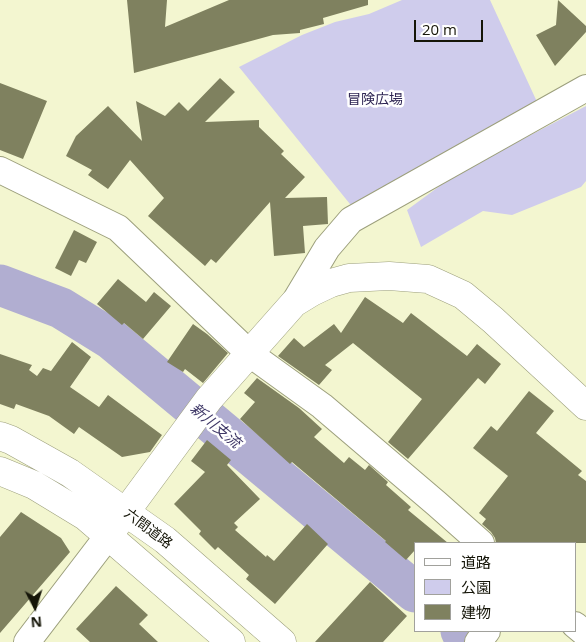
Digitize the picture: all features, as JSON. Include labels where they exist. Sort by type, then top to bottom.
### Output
[{"type":"street","points":[[27,642],[210,399],[294,303],[327,248],[351,220],[586,88]]},
{"type":"street","points":[[0,170],[118,228],[250,354],[322,406],[480,542]]},
{"type":"street","points":[[294,303],[312,292],[349,278],[389,276],[428,279],[463,295],[493,320],[586,406]]},
{"type":"street","name":"六間道路","points":[[0,436],[11,440],[70,473],[126,512],[184,556],[282,642]]},
{"type":"street","points":[[0,471],[34,485],[78,512],[231,642]]},
{"type":"street","points":[[576,626],[586,634]]},
{"type":"green space","name":"冒険広場","points":[[402,0],[490,0],[538,104],[354,209],[239,67],[302,35],[335,22],[369,14]]},
{"type":"green space","points":[[586,106],[586,181],[581,187],[512,215],[483,211],[421,247],[407,210],[456,174]]},
{"type":"building","points":[[127,0],[167,0],[165,27],[229,0],[368,0],[368,5],[323,18],[324,24],[300,30],[300,33],[273,35],[134,73]]},
{"type":"building","points":[[558,0],[586,26],[586,32],[555,66],[536,35],[556,25]]},
{"type":"building","points":[[220,78],[235,92],[205,122],[259,120],[259,127],[284,151],[281,154],[305,177],[285,198],[327,197],[328,224],[303,226],[305,253],[274,256],[270,202],[216,263],[211,259],[205,266],[148,216],[164,198],[130,160],[108,189],[88,175],[92,170],[66,156],[76,136],[108,106],[142,141],[136,101],[165,116],[179,102],[188,111]]},
{"type":"building","points":[[0,83],[47,101],[23,159],[0,150]]},
{"type":"building","points":[[74,230],[97,242],[86,263],[79,260],[71,276],[55,268]]},
{"type":"building","points":[[118,279],[146,302],[154,292],[171,306],[143,339],[124,323],[122,325],[97,304]]},
{"type":"building","points":[[365,297],[403,323],[411,313],[467,356],[477,344],[501,364],[485,384],[478,378],[408,459],[388,442],[422,399],[353,343],[325,365],[332,370],[319,385],[278,356],[294,338],[304,347],[334,324],[341,333]]},
{"type":"building","points":[[193,324],[228,353],[203,383],[185,369],[183,372],[167,362]]},
{"type":"building","points":[[72,342],[91,357],[70,387],[99,407],[108,395],[162,435],[150,452],[122,457],[79,427],[74,434],[49,416],[16,404],[14,409],[0,404],[0,354],[32,365],[29,370],[37,376],[43,368],[51,371]]},
{"type":"building","points":[[257,378],[299,408],[322,429],[314,437],[344,463],[349,457],[365,470],[369,465],[388,482],[386,485],[411,507],[408,510],[447,542],[414,542],[414,551],[406,560],[292,462],[290,464],[240,419],[255,402],[244,393]]},
{"type":"building","points":[[529,391],[554,411],[536,433],[582,471],[578,475],[586,481],[586,543],[496,542],[491,532],[482,524],[486,519],[479,513],[508,476],[473,448],[491,426],[497,431]]},
{"type":"building","points":[[207,440],[231,460],[227,465],[260,499],[234,523],[238,527],[235,530],[266,557],[267,555],[274,561],[307,524],[328,544],[275,604],[246,579],[249,575],[218,547],[215,550],[199,534],[201,531],[174,504],[205,472],[191,461]]},
{"type":"building","points":[[21,512],[61,538],[70,552],[0,633],[0,537]]},
{"type":"building","points":[[370,582],[407,616],[383,642],[315,642]]},
{"type":"building","points":[[116,586],[148,615],[139,624],[158,642],[90,642],[76,629]]},
{"type":"waterway","name":"新川支流","points":[[0,285],[61,308],[111,339],[414,591]]},
{"type":"waterway","name":"新川支流","points":[[462,632],[475,642]]}]
